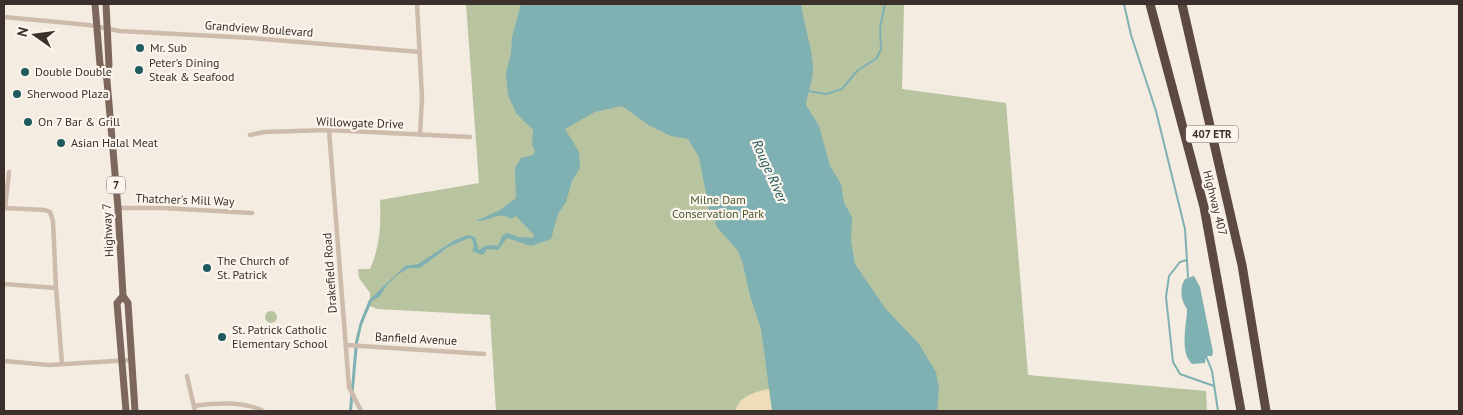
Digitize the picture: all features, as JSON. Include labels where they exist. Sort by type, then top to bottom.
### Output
[{"type":"highway","name":"Highway 407","points":[[1150,4],[1206,216],[1241,411]]},
{"type":"highway","name":"Highway 407","points":[[1182,4],[1242,265],[1266,411]]},
{"type":"main road","name":"Highway 7","points":[[95,4],[100,65],[106,74],[118,208],[123,296],[128,303],[135,411]]},
{"type":"main road","name":"Highway 7","points":[[106,4],[110,65],[106,74]]},
{"type":"main road","name":"Highway 7","points":[[123,296],[117,304],[120,360],[126,411]]},
{"type":"street","points":[[417,4],[422,97],[420,135]]},
{"type":"street","name":"Grandview Boulevard","points":[[4,17],[96,26],[107,29],[252,38],[420,52]]},
{"type":"street","name":"Willowgate Drive","points":[[250,135],[264,132],[329,130],[470,137]]},
{"type":"street","name":"Drakefield Road","points":[[329,130],[349,387],[361,411]]},
{"type":"street","points":[[9,172],[4,208],[45,210],[50,212],[53,220],[62,364]]},
{"type":"street","name":"Thatcher's Mill Way","points":[[118,208],[163,208],[252,213]]},
{"type":"street","points":[[4,284],[56,288]]},
{"type":"street","name":"Banfield Avenue","points":[[346,345],[484,354]]},
{"type":"street","points":[[4,361],[62,364],[131,360]]},
{"type":"street","points":[[187,376],[195,408],[211,404],[242,406],[263,411]]},
{"type":"green space","name":"Milne Dam Conservation Park","points":[[466,4],[904,4],[902,89],[1006,103],[1028,375],[1206,391],[1207,411],[496,411],[490,315],[377,309],[370,306],[370,293],[359,278],[358,269],[370,269],[376,252],[379,235],[380,200],[479,183]]},
{"type":"green space","points":[[269,311],[273,311],[277,317],[273,323],[269,323],[265,319],[265,315]]},
{"type":"sand","points":[[773,388],[780,411],[736,411],[745,397]]},
{"type":"water","name":"Rouge River","points":[[521,4],[801,4],[813,62],[813,74],[806,105],[819,126],[830,166],[841,184],[844,203],[852,217],[851,241],[855,264],[885,308],[919,344],[936,372],[939,389],[937,411],[772,411],[761,329],[750,296],[743,264],[738,251],[717,227],[709,209],[699,157],[688,139],[671,136],[650,126],[622,106],[595,112],[565,129],[579,152],[580,168],[572,181],[566,202],[558,214],[551,239],[531,246],[507,238],[498,250],[487,249],[483,255],[472,251],[474,246],[472,239],[469,238],[448,247],[420,268],[409,268],[397,275],[380,296],[372,301],[362,325],[358,343],[352,411],[349,411],[355,342],[360,322],[369,300],[405,266],[418,264],[455,240],[468,235],[475,237],[479,250],[487,245],[498,246],[502,236],[507,233],[518,237],[533,238],[534,235],[516,216],[511,219],[498,216],[476,221],[500,210],[516,198],[515,168],[521,158],[533,155],[535,151],[532,145],[533,130],[516,113],[508,95],[506,74],[511,53],[512,37]]},
{"type":"water","points":[[1194,276],[1200,287],[1213,352],[1212,356],[1206,356],[1205,363],[1192,364],[1186,352],[1187,309],[1181,290],[1185,279]]},
{"type":"waterway","points":[[808,91],[826,94],[842,89],[857,71],[877,58],[881,49],[880,28],[885,4]]},
{"type":"waterway","points":[[1124,4],[1131,35],[1156,111],[1185,229],[1188,277]]},
{"type":"waterway","points":[[1187,260],[1180,262],[1169,276],[1166,297],[1173,362],[1180,374],[1214,386]]},
{"type":"waterway","points":[[1206,356],[1212,371],[1218,411]]},
{"type":"place","name":"Mr. Sub","points":[[140,48]]},
{"type":"place","name":"Peter's Dining Steak & Seafood","points":[[139,70]]},
{"type":"place","name":"Double Double","points":[[25,72]]},
{"type":"place","name":"Sherwood Plaza","points":[[17,94]]},
{"type":"place","name":"On 7 Bar & Grill","points":[[28,122]]},
{"type":"place","name":"Asian Halal Meat","points":[[61,143]]},
{"type":"place","name":"The Church of St. Patrick","points":[[207,268]]},
{"type":"place","name":"St. Patrick Catholic Elementary School","points":[[222,337]]}]
